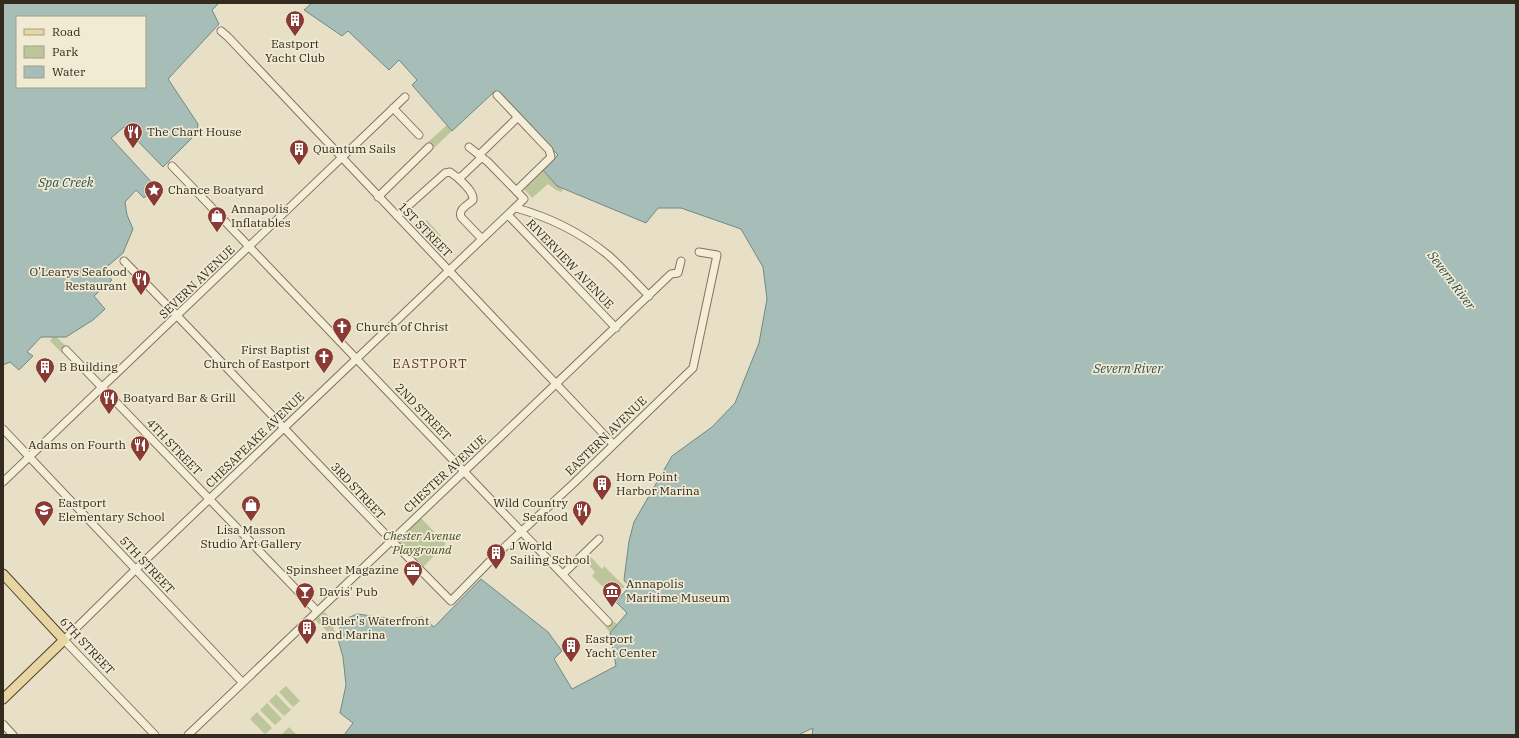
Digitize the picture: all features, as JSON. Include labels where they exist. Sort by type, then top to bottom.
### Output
[{"type":"main road","name":"6TH STREET","points":[[3,574],[64,640]]},
{"type":"main road","name":"CHESAPEAKE AVENUE","points":[[3,699],[64,640]]},
{"type":"street","name":"1ST STREET","points":[[221,31],[613,444]]},
{"type":"street","points":[[469,147],[516,191],[551,157],[549,150],[497,95]]},
{"type":"street","name":"SEVERN AVENUE","points":[[3,482],[405,97]]},
{"type":"street","points":[[393,108],[419,135]]},
{"type":"street","points":[[458,178],[462,176],[518,117]]},
{"type":"street","points":[[378,197],[429,147]]},
{"type":"street","name":"2ND STREET","points":[[172,166],[608,622]]},
{"type":"street","points":[[397,216],[445,173],[450,172],[472,192],[474,197],[473,200],[461,210],[460,214],[461,217],[482,239]]},
{"type":"street","name":"CHESAPEAKE AVENUE","points":[[64,640],[136,569],[516,208],[524,199],[516,191]]},
{"type":"street","points":[[516,208],[553,220],[578,234],[608,255],[649,296]]},
{"type":"street","name":"RIVERVIEW AVENUE","points":[[508,215],[616,328]]},
{"type":"street","name":"EASTERN AVENUE","points":[[451,601],[497,554],[522,532],[693,368],[717,255],[700,252]]},
{"type":"street","name":"3RD STREET","points":[[124,261],[178,315],[390,541],[451,601]]},
{"type":"street","name":"CHESTER AVENUE","points":[[188,735],[671,274],[678,273],[682,261]]},
{"type":"street","name":"4TH STREET","points":[[66,350],[317,611]]},
{"type":"street","name":"5TH STREET","points":[[3,429],[242,682]]},
{"type":"street","points":[[563,574],[599,538]]},
{"type":"street","name":"6TH STREET","points":[[64,640],[155,735]]},
{"type":"street","points":[[3,724],[13,735]]},
{"type":"green space","points":[[447,125],[452,131],[433,149],[427,143]]},
{"type":"green space","points":[[543,170],[563,190],[561,192],[556,190],[548,184],[532,198],[524,189]]},
{"type":"green space","points":[[427,220],[441,236],[434,242],[420,227]]},
{"type":"green space","points":[[54,335],[67,347],[62,353],[50,341]]},
{"type":"green space","name":"Chester Avenue Playground","points":[[421,518],[446,544],[423,567],[398,542]]},
{"type":"green space","points":[[591,557],[602,569],[604,566],[625,587],[619,590],[618,595],[611,590],[608,592],[592,576],[595,572],[586,562]]},
{"type":"green space","points":[[324,612],[335,621],[333,626],[335,633],[329,633],[315,620]]},
{"type":"green space","points":[[612,620],[618,625],[610,633],[605,626]]},
{"type":"green space","points":[[286,686],[300,701],[293,707],[279,692]]},
{"type":"green space","points":[[276,694],[291,710],[284,716],[269,701]]},
{"type":"green space","points":[[267,703],[282,719],[275,725],[260,710]]},
{"type":"green space","points":[[257,712],[272,728],[265,734],[250,719]]},
{"type":"green space","points":[[289,727],[297,735],[282,734]]},
{"type":"water","name":"Spa Creek","points":[[3,3],[219,3],[212,10],[219,24],[168,79],[198,124],[197,133],[163,167],[124,127],[111,138],[155,186],[144,198],[136,190],[125,202],[127,215],[133,229],[123,253],[103,270],[112,280],[94,296],[105,309],[93,320],[66,337],[41,337],[27,352],[33,356],[19,370],[10,362],[3,365]]},
{"type":"water","name":"Severn River","points":[[312,3],[1516,3],[1516,735],[812,735],[813,728],[798,735],[344,735],[353,723],[340,713],[346,685],[343,657],[337,636],[343,620],[357,614],[402,620],[422,617],[434,627],[481,579],[548,632],[562,651],[554,659],[572,689],[616,666],[610,633],[627,613],[616,602],[629,587],[624,580],[629,541],[634,522],[672,456],[712,427],[735,403],[759,343],[767,299],[763,267],[741,229],[681,208],[658,208],[646,223],[557,186],[543,170],[558,155],[494,92],[452,131],[412,85],[417,80],[399,60],[389,70],[348,31],[342,36],[304,10]]},
{"type":"place","name":"Eastport Yacht Club","points":[[295,37]]},
{"type":"place","name":"The Chart House","points":[[133,149]]},
{"type":"place","name":"Quantum Sails","points":[[299,166]]},
{"type":"place","name":"Chance Boatyard","points":[[154,207]]},
{"type":"place","name":"Annapolis Inflatables","points":[[217,233]]},
{"type":"place","name":"O'Learys Seafood Restaurant","points":[[141,296]]},
{"type":"place","name":"Church of Christ","points":[[342,344]]},
{"type":"place","name":"First Baptist Church of Eastport","points":[[324,374]]},
{"type":"place","name":"B Building","points":[[45,384]]},
{"type":"place","name":"Boatyard Bar & Grill","points":[[109,415]]},
{"type":"place","name":"Adams on Fourth","points":[[140,462]]},
{"type":"place","name":"Horn Point Harbor Marina","points":[[602,501]]},
{"type":"place","name":"Lisa Masson Studio Art Gallery","points":[[251,522]]},
{"type":"place","name":"Eastport Elementary School","points":[[44,527]]},
{"type":"place","name":"Wild Country Seafood","points":[[582,527]]},
{"type":"place","name":"J World Sailing School","points":[[496,570]]},
{"type":"place","name":"Spinsheet Magazine","points":[[413,587]]},
{"type":"place","name":"Annapolis Maritime Museum","points":[[612,608]]},
{"type":"place","name":"Davis' Pub","points":[[305,609]]},
{"type":"place","name":"Butler's Waterfront and Marina","points":[[307,645]]},
{"type":"place","name":"Eastport Yacht Center","points":[[571,663]]},
{"type":"district","name":"EASTPORT","points":[[430,363]]}]
